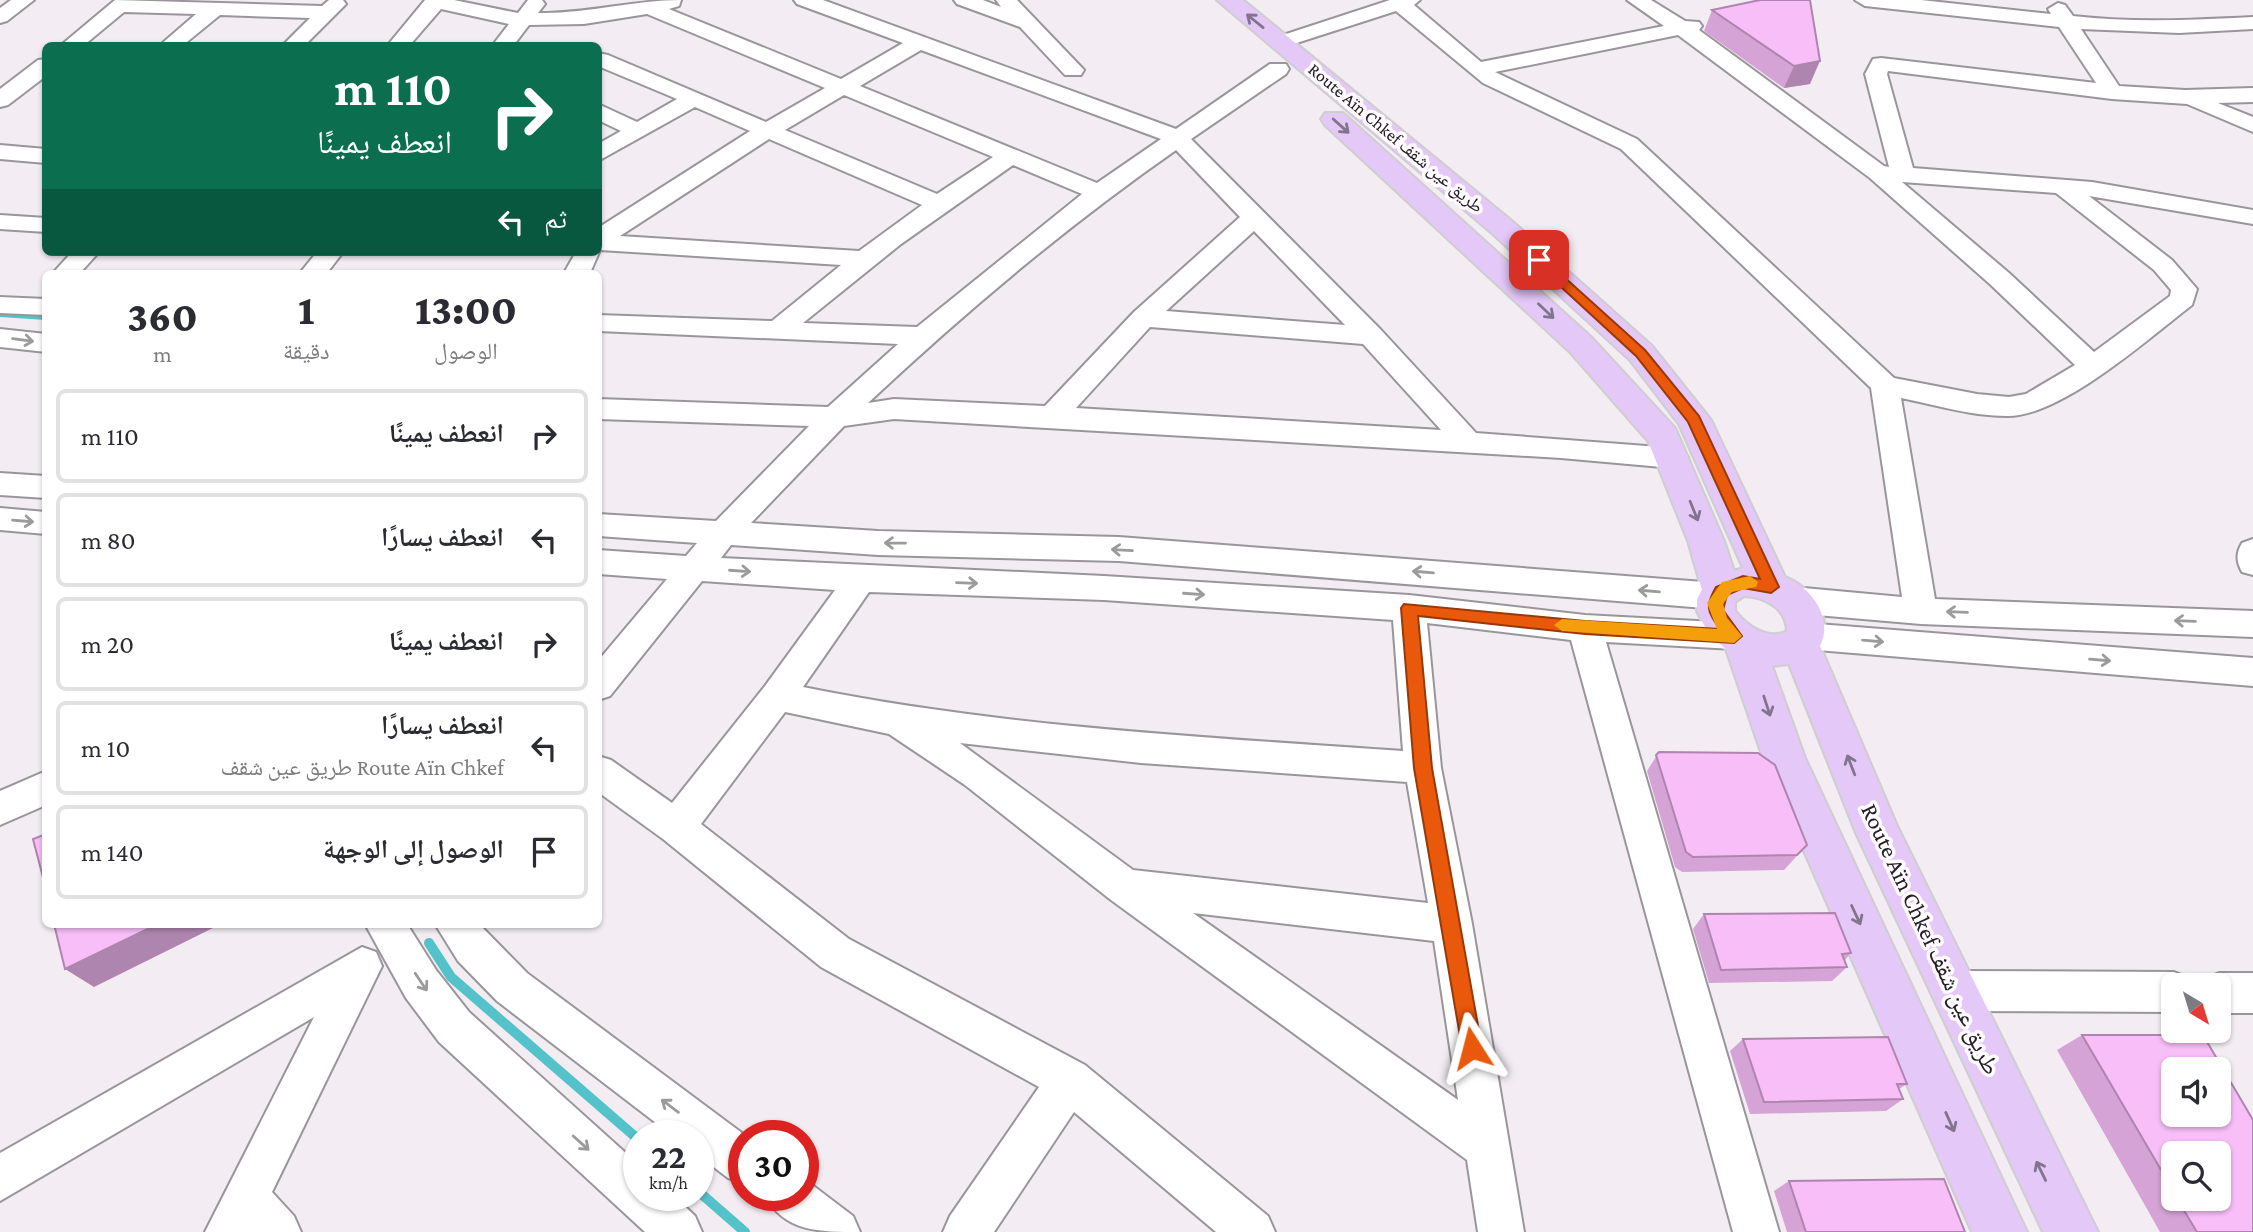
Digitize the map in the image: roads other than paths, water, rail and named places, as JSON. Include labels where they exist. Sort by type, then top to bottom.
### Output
[{"type":"main road","name":"Route Aïn Chkef طريق عين شقف","points":[[1198,0],[1279,55],[1503,228],[1641,353],[1694,420],[1792,616],[1878,833],[2071,1232]]},
{"type":"main road","name":"Route Aïn Chkef طريق عين شقف","points":[[1229,0],[1279,55],[1581,345],[1663,436],[1706,541],[1719,593],[1716,612],[1738,639]]},
{"type":"main road","points":[[1719,593],[1743,582],[1792,616],[1791,648],[1767,650],[1738,639]]},
{"type":"main road","points":[[1738,639],[1760,685],[1784,758],[2000,1232]]},
{"type":"street","points":[[0,17],[24,0]]},
{"type":"street","points":[[505,42],[538,0]]},
{"type":"street","points":[[400,42],[436,1],[473,12],[523,18],[640,9],[678,0]]},
{"type":"street","points":[[804,0],[1175,136],[1371,336],[1470,444]]},
{"type":"street","points":[[964,0],[1025,22]]},
{"type":"street","points":[[1006,0],[1073,70]]},
{"type":"street","points":[[1637,0],[1682,28],[1891,174],[2093,367]]},
{"type":"street","points":[[1865,0],[2067,22],[2179,27],[2250,12]]},
{"type":"street","points":[[2052,0],[2112,92]]},
{"type":"street","points":[[602,681],[724,532],[835,417],[923,337],[1098,192],[1279,55],[1404,1],[1479,69],[1526,98],[1590,123],[1629,144],[1885,385],[1977,404],[2009,407],[2034,402],[2093,367],[2183,299],[2184,289],[2163,265],[2064,188]]},
{"type":"street","points":[[75,42],[123,3],[216,8],[334,6]]},
{"type":"street","points":[[296,42],[334,6]]},
{"type":"street","points":[[174,42],[216,8]]},
{"type":"street","points":[[640,9],[608,48],[692,100],[937,203]]},
{"type":"street","points":[[640,9],[844,87],[1098,192]]},
{"type":"street","points":[[1479,69],[1708,23]]},
{"type":"street","points":[[602,238],[765,132],[918,43]]},
{"type":"street","points":[[1891,174],[1876,74],[1881,64],[2112,92],[2185,97],[2253,95]]},
{"type":"street","points":[[8,94],[42,68]]},
{"type":"street","points":[[8,94],[42,90]]},
{"type":"street","points":[[2185,97],[2253,125]]},
{"type":"street","points":[[602,152],[692,100]]},
{"type":"street","points":[[602,113],[638,131]]},
{"type":"street","points":[[0,152],[42,156]]},
{"type":"street","points":[[778,330],[862,259],[937,203],[1012,155]]},
{"type":"street","points":[[1891,174],[2153,198],[2253,217]]},
{"type":"street","points":[[1052,416],[1143,318],[1253,218]]},
{"type":"street","points":[[0,222],[42,225]]},
{"type":"street","points":[[602,241],[862,259]]},
{"type":"street","points":[[69,270],[82,256]]},
{"type":"street","points":[[315,270],[327,256]]},
{"type":"street","points":[[0,305],[42,303]]},
{"type":"street","points":[[1143,318],[1371,336]]},
{"type":"street","points":[[602,323],[923,337]]},
{"type":"street","points":[[0,338],[42,343]]},
{"type":"street","points":[[1885,385],[1921,611]]},
{"type":"street","points":[[602,409],[835,417],[894,409],[1052,416],[1673,458]]},
{"type":"street","points":[[0,484],[42,487]]},
{"type":"street","points":[[0,519],[42,523]]},
{"type":"street","points":[[602,525],[878,543],[1119,549],[1719,593]]},
{"type":"street","points":[[2253,551],[2253,563]]},
{"type":"street","points":[[602,562],[860,579],[1104,588],[1409,608],[1585,628],[1738,639]]},
{"type":"street","points":[[676,827],[777,696],[860,579]]},
{"type":"street","points":[[1409,608],[1423,768],[1452,923],[1501,1232]]},
{"type":"street","points":[[1792,616],[1921,611],[2253,624]]},
{"type":"street","points":[[1792,616],[2253,672]]},
{"type":"street","points":[[1585,628],[1756,1232]]},
{"type":"street","points":[[777,696],[898,721],[1141,748],[1423,768]]},
{"type":"street","points":[[898,721],[978,774],[1125,887],[1488,1147]]},
{"type":"street","points":[[602,774],[676,827],[835,953],[1070,1080],[1252,1232]]},
{"type":"street","points":[[0,809],[42,789]]},
{"type":"street","points":[[1125,887],[1452,923]]},
{"type":"street","points":[[278,1232],[236,1214],[361,967],[385,928]]},
{"type":"street","points":[[389,928],[421,984],[454,1027],[679,1232]]},
{"type":"street","points":[[458,928],[472,947],[512,987],[728,1150]]},
{"type":"street","points":[[0,1178],[361,967]]},
{"type":"street","points":[[1954,991],[2161,992]]},
{"type":"street","points":[[2231,993],[2253,993]]},
{"type":"street","points":[[966,1232],[1070,1080]]},
{"type":"street","points":[[809,1211],[837,1232]]},
{"type":"waterway","points":[[0,313],[42,316]]},
{"type":"waterway","points":[[429,943],[451,977],[623,1126]]},
{"type":"waterway","points":[[714,1205],[745,1232]]}]
